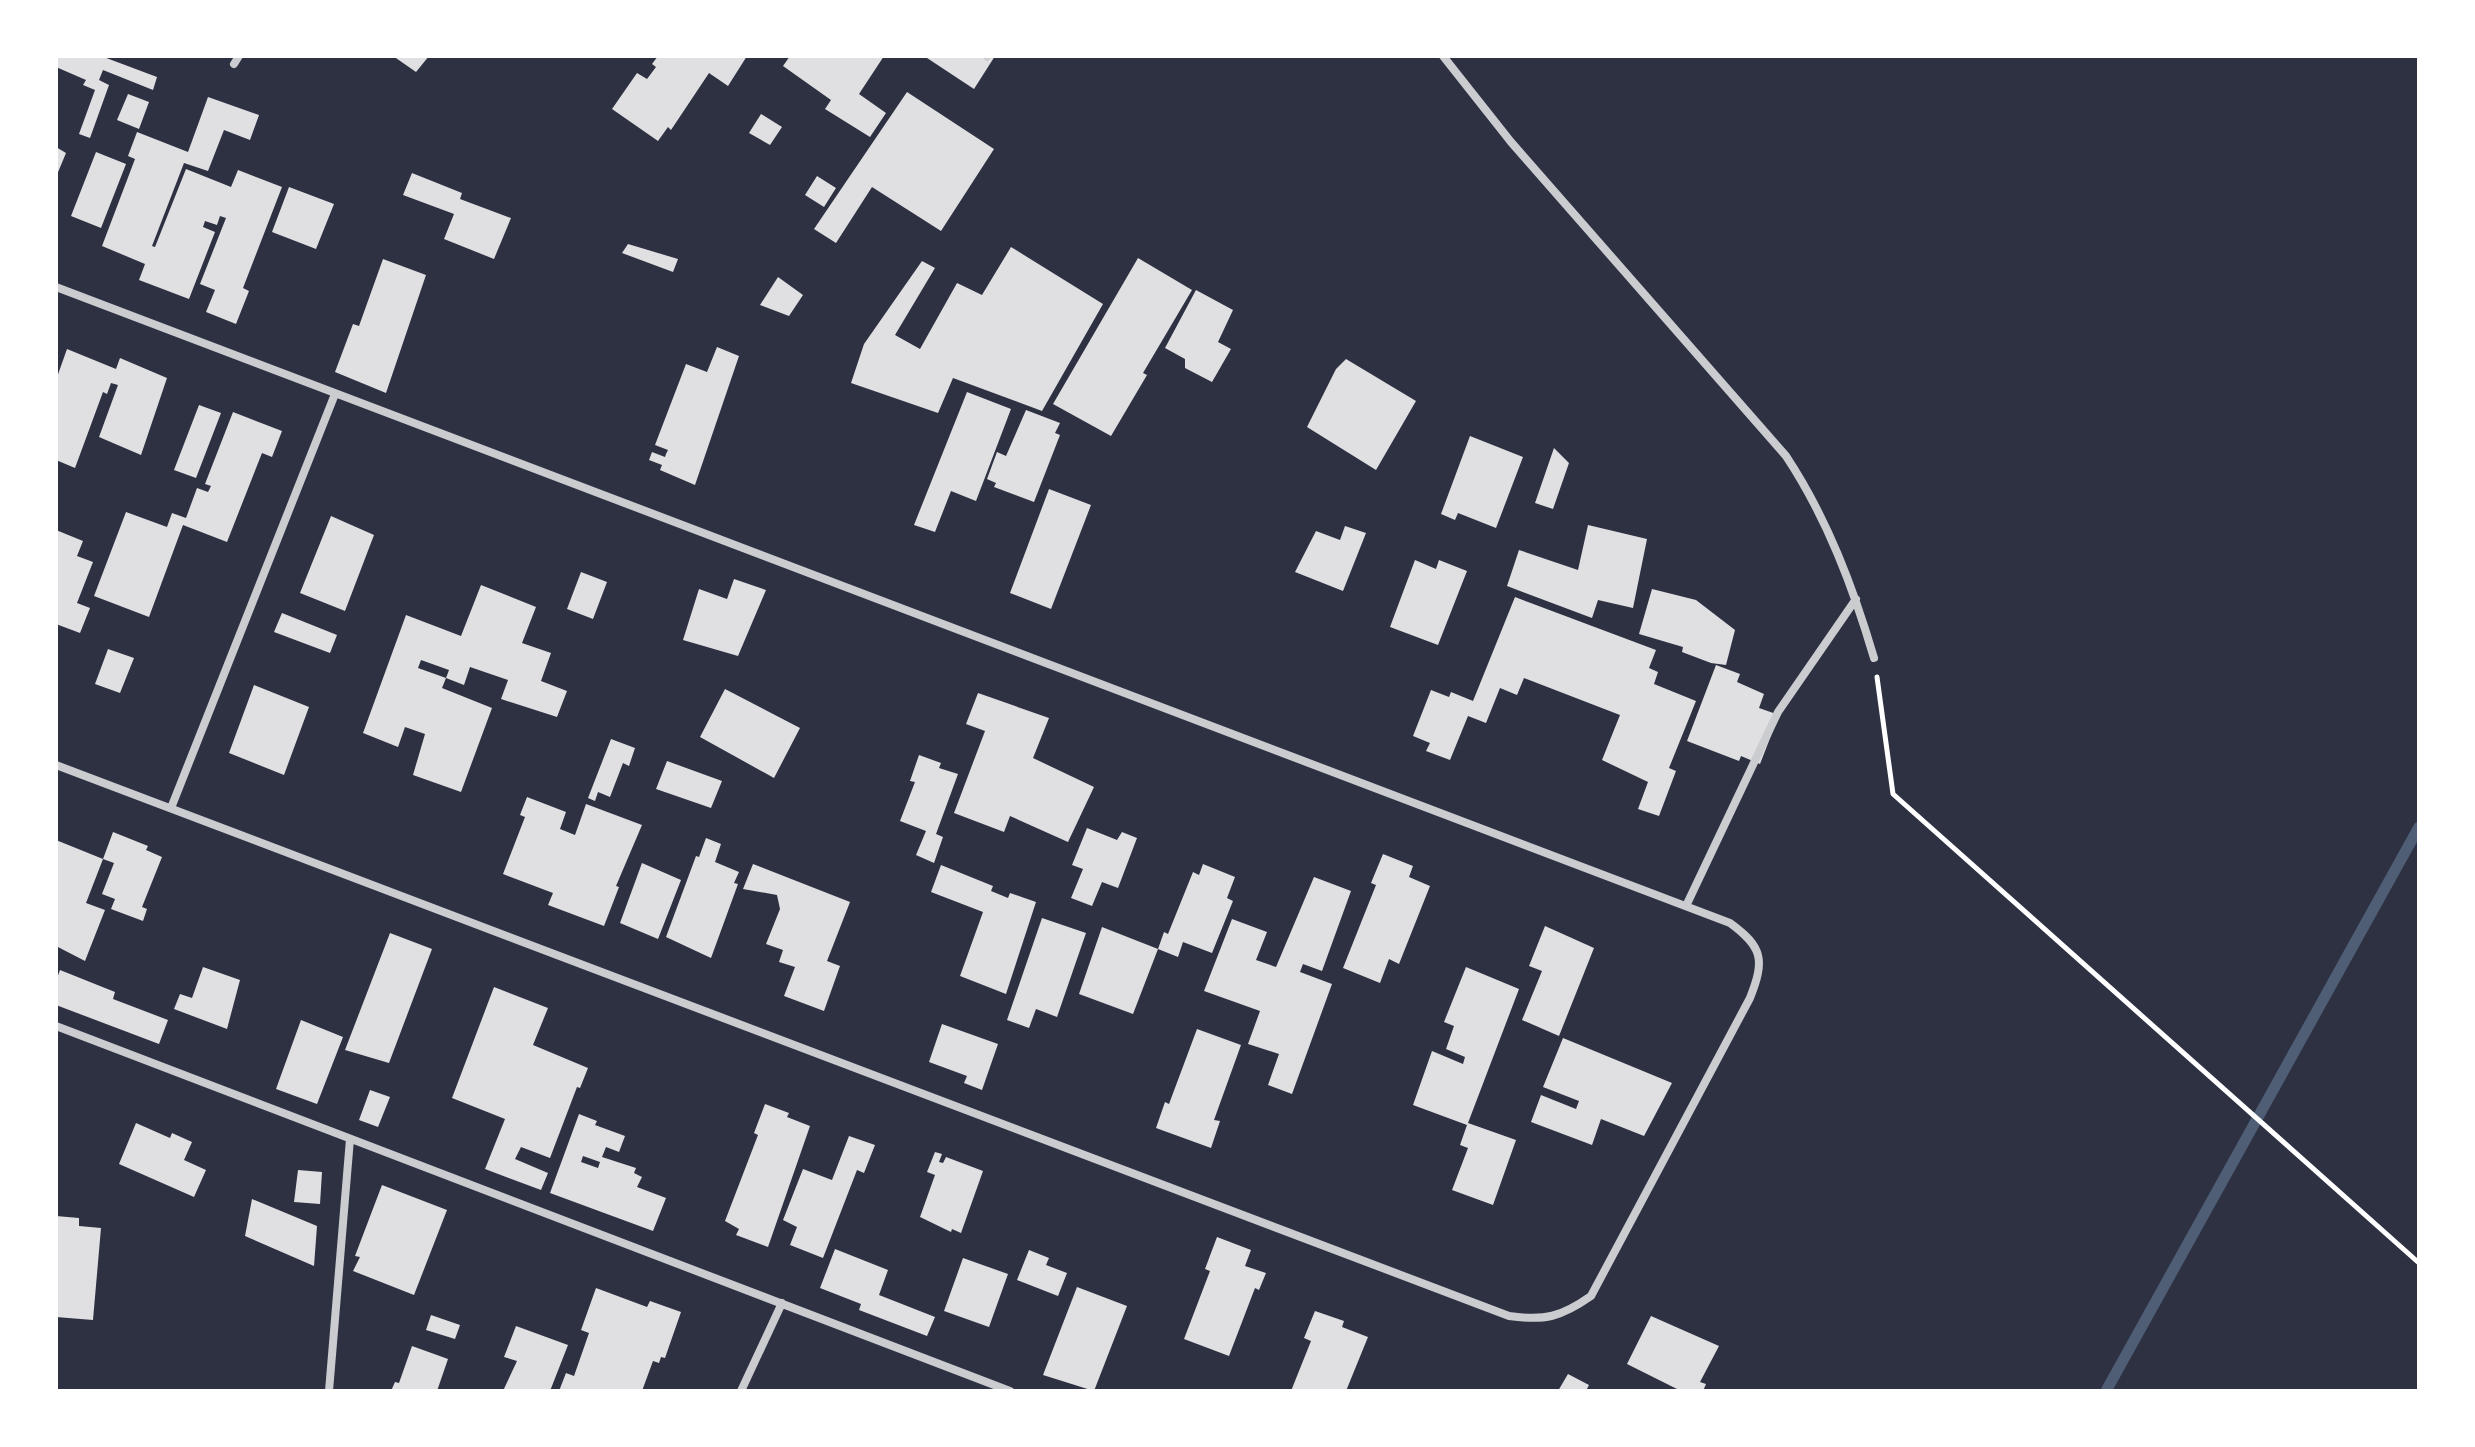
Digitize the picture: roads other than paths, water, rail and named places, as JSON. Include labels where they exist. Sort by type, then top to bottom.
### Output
[{"type":"street","points":[[1443,56],[1511,142],[1786,456],[1814,499],[1856,599],[1874,658]]},
{"type":"street","points":[[56,287],[1730,923],[1750,938],[1758,953],[1757,980],[1591,1296],[1559,1315],[1541,1320],[1509,1316],[56,765]]},
{"type":"street","points":[[171,808],[335,394]]},
{"type":"street","points":[[1686,906],[1778,712],[1856,599]]},
{"type":"street","points":[[56,1026],[1010,1391]]},
{"type":"street","points":[[329,1391],[350,1139]]},
{"type":"street","points":[[741,1391],[782,1303]]},
{"type":"waterway","points":[[2106,1391],[2419,827]]}]
